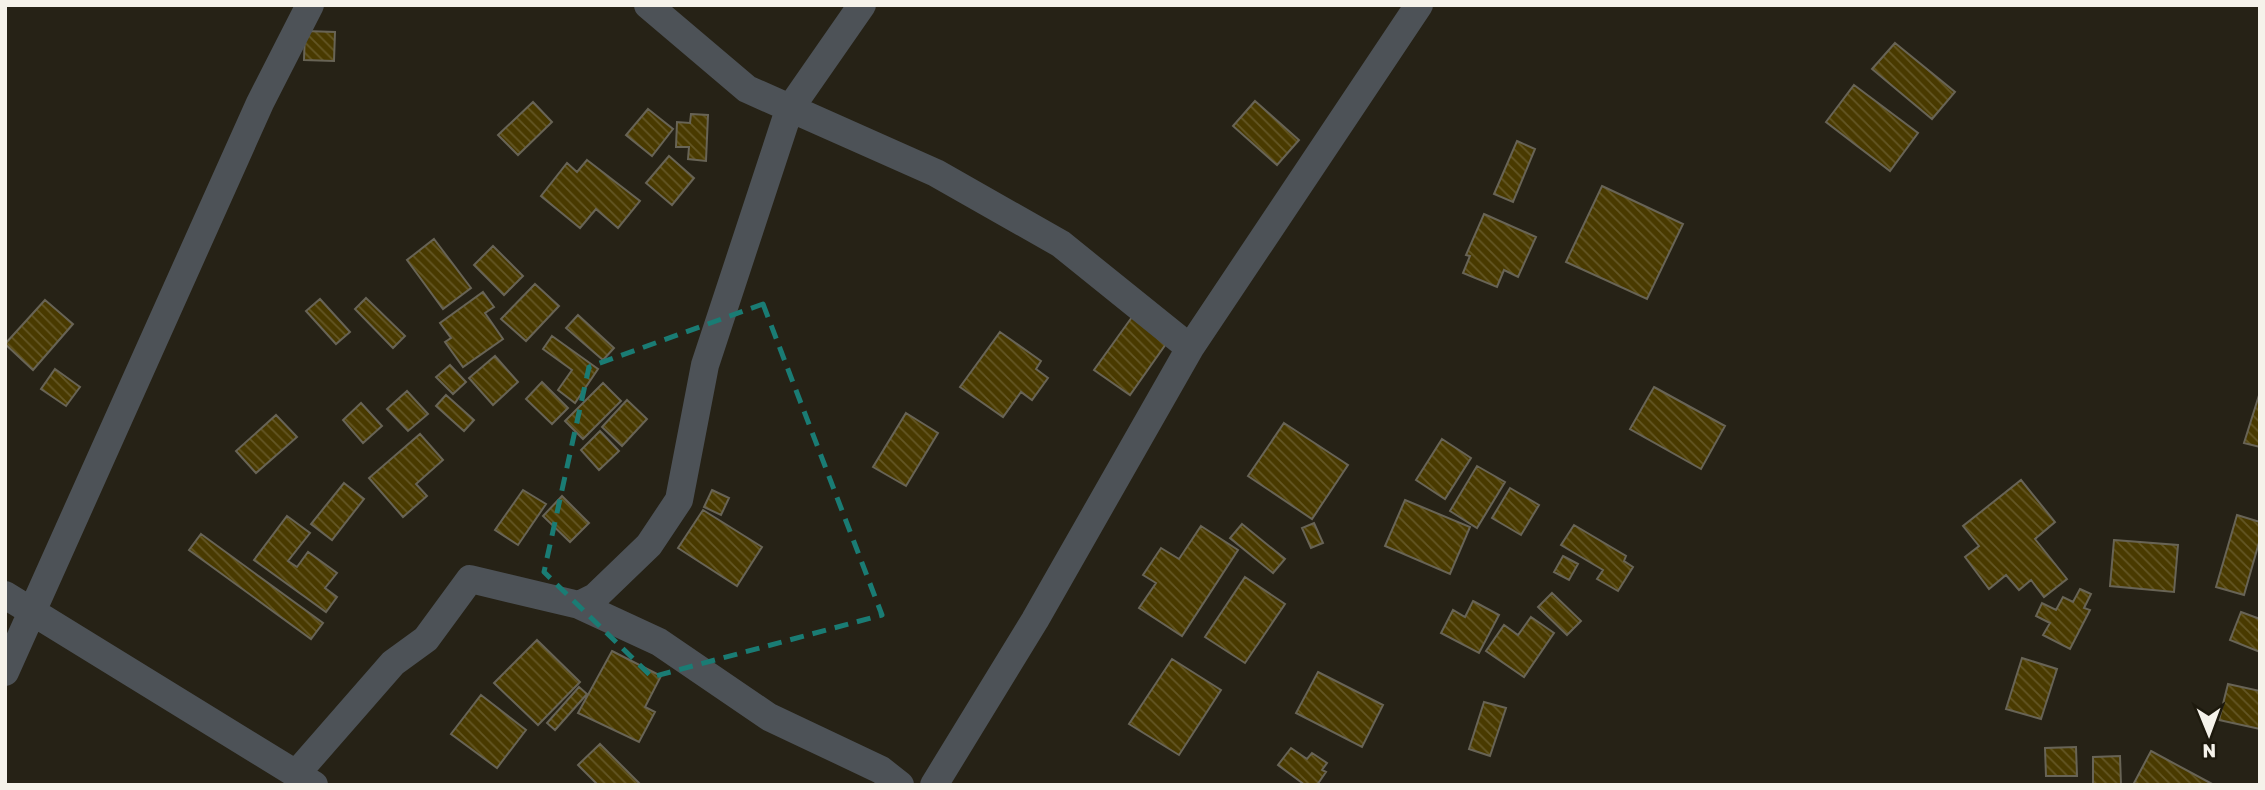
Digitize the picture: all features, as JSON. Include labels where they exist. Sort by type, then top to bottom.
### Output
[{"type":"street","points":[[5,672],[260,103],[310,5]]},
{"type":"street","points":[[648,5],[747,89],[789,110],[936,173],[1061,244],[1190,348]]},
{"type":"street","points":[[579,605],[595,597],[649,545],[679,500],[705,365],[789,110],[862,5]]},
{"type":"street","points":[[934,785],[1035,620],[1190,348],[1419,5]]},
{"type":"street","points":[[5,595],[32,609],[305,779],[393,663],[426,639],[470,579],[579,605],[659,642],[769,718],[881,769],[900,785]]},
{"type":"highlighted area","points":[[763,304],[882,615],[652,677],[544,572],[589,367]]},
{"type":"building","points":[[305,31],[335,32],[334,61],[304,60]]},
{"type":"building","points":[[1895,43],[1955,92],[1932,119],[1872,69]]},
{"type":"building","points":[[1854,85],[1918,133],[1890,171],[1826,122]]},
{"type":"building","points":[[1255,101],[1299,140],[1277,165],[1233,126]]},
{"type":"building","points":[[533,102],[552,122],[518,155],[498,135]]},
{"type":"building","points":[[648,109],[673,129],[652,156],[626,135]]},
{"type":"building","points":[[691,114],[708,115],[706,161],[688,159],[689,147],[676,147],[677,122],[690,123]]},
{"type":"building","points":[[1517,141],[1535,149],[1513,202],[1494,194]]},
{"type":"building","points":[[669,156],[694,178],[672,205],[646,183]]},
{"type":"building","points":[[587,160],[640,201],[618,228],[596,209],[580,228],[541,196],[567,163],[577,172]]},
{"type":"building","points":[[1602,186],[1683,224],[1647,299],[1566,262]]},
{"type":"building","points":[[1484,214],[1536,237],[1518,277],[1504,270],[1497,287],[1463,273],[1470,256],[1466,255]]},
{"type":"building","points":[[434,239],[471,288],[443,309],[407,260]]},
{"type":"building","points":[[493,246],[523,276],[504,295],[474,265]]},
{"type":"building","points":[[535,284],[559,306],[526,341],[501,319]]},
{"type":"building","points":[[483,292],[494,307],[485,313],[503,339],[463,367],[445,342],[451,338],[440,323]]},
{"type":"building","points":[[366,298],[405,336],[393,348],[355,309]]},
{"type":"building","points":[[320,299],[350,332],[336,344],[306,311]]},
{"type":"building","points":[[45,300],[73,324],[33,370],[5,344]]},
{"type":"building","points":[[578,315],[614,348],[603,360],[566,328]]},
{"type":"building","points":[[1132,317],[1168,341],[1130,395],[1094,370]]},
{"type":"building","points":[[1000,332],[1041,361],[1036,369],[1048,378],[1032,400],[1021,392],[1003,417],[960,387]]},
{"type":"building","points":[[552,336],[598,369],[575,403],[558,390],[572,370],[543,349]]},
{"type":"building","points":[[495,356],[518,382],[493,405],[469,378]]},
{"type":"building","points":[[450,365],[466,382],[453,394],[436,377]]},
{"type":"building","points":[[55,369],[80,387],[66,406],[41,389]]},
{"type":"building","points":[[542,382],[568,408],[552,424],[526,399]]},
{"type":"building","points":[[603,383],[621,401],[583,439],[565,421]]},
{"type":"building","points":[[1654,387],[1725,426],[1701,469],[1630,429]]},
{"type":"building","points":[[407,391],[428,414],[408,431],[387,409]]},
{"type":"building","points":[[2260,392],[2260,447],[2244,443]]},
{"type":"building","points":[[446,395],[474,420],[464,431],[436,406]]},
{"type":"building","points":[[627,400],[647,419],[622,446],[602,427]]},
{"type":"building","points":[[361,403],[382,426],[363,443],[343,420]]},
{"type":"building","points":[[906,413],[938,433],[906,486],[873,467]]},
{"type":"building","points":[[276,415],[297,437],[256,473],[236,451]]},
{"type":"building","points":[[1284,423],[1348,465],[1312,519],[1248,476]]},
{"type":"building","points":[[600,431],[619,451],[599,470],[581,450]]},
{"type":"building","points":[[420,434],[443,460],[416,484],[427,496],[403,517],[369,478]]},
{"type":"building","points":[[1442,439],[1471,458],[1445,499],[1416,480]]},
{"type":"building","points":[[1477,466],[1505,482],[1477,528],[1450,511]]},
{"type":"building","points":[[2021,480],[2055,522],[2035,539],[2067,579],[2044,597],[2031,580],[2019,590],[2006,575],[1989,589],[1965,557],[1979,546],[1963,526]]},
{"type":"building","points":[[344,483],[364,499],[332,540],[311,524]]},
{"type":"building","points":[[1510,488],[1539,505],[1521,535],[1492,518]]},
{"type":"building","points":[[523,490],[546,504],[518,545],[495,530]]},
{"type":"building","points":[[712,490],[729,498],[721,515],[704,507]]},
{"type":"building","points":[[562,496],[589,523],[570,542],[543,516]]},
{"type":"building","points":[[1405,500],[1470,527],[1450,574],[1385,546]]},
{"type":"building","points":[[703,510],[762,547],[737,586],[678,548]]},
{"type":"building","points":[[2237,515],[2260,522],[2260,539],[2244,595],[2216,587]]},
{"type":"building","points":[[287,516],[310,533],[288,561],[297,567],[308,552],[337,573],[325,588],[337,597],[326,612],[254,560]]},
{"type":"building","points":[[1314,523],[1323,543],[1311,548],[1302,528]]},
{"type":"building","points":[[1242,524],[1285,559],[1273,573],[1230,538]]},
{"type":"building","points":[[1574,525],[1626,556],[1624,561],[1633,567],[1618,591],[1597,579],[1603,570],[1561,545]]},
{"type":"building","points":[[1201,526],[1238,550],[1182,636],[1139,608],[1156,583],[1143,575],[1161,548],[1179,559]]},
{"type":"building","points":[[201,534],[323,623],[311,639],[189,550]]},
{"type":"building","points":[[2114,540],[2178,545],[2174,592],[2110,586]]},
{"type":"building","points":[[1563,556],[1578,564],[1569,580],[1554,572]]},
{"type":"building","points":[[1245,577],[1285,604],[1245,663],[1205,637]]},
{"type":"building","points":[[2080,589],[2091,594],[2084,608],[2090,610],[2070,649],[2043,635],[2050,623],[2036,616],[2042,603],[2056,610],[2063,597],[2073,602]]},
{"type":"building","points":[[1552,593],[1581,621],[1567,635],[1538,607]]},
{"type":"building","points":[[1473,601],[1499,615],[1479,653],[1441,633],[1453,610],[1465,617]]},
{"type":"building","points":[[2241,612],[2260,619],[2260,652],[2230,640]]},
{"type":"building","points":[[1531,617],[1554,633],[1524,677],[1486,651],[1504,625],[1518,635]]},
{"type":"building","points":[[537,640],[580,682],[538,725],[494,683]]},
{"type":"building","points":[[612,651],[661,676],[645,707],[655,712],[639,742],[578,713]]},
{"type":"building","points":[[2022,658],[2057,669],[2041,719],[2006,709]]},
{"type":"building","points":[[1172,659],[1221,690],[1179,755],[1129,724]]},
{"type":"building","points":[[1318,672],[1383,705],[1362,747],[1296,713]]},
{"type":"building","points":[[2228,684],[2260,691],[2260,729],[2219,720]]},
{"type":"building","points":[[579,687],[587,694],[555,730],[547,723]]},
{"type":"building","points":[[481,695],[526,730],[497,768],[451,734]]},
{"type":"building","points":[[1484,702],[1506,708],[1490,756],[1469,749]]},
{"type":"building","points":[[600,744],[641,785],[598,785],[578,765]]},
{"type":"building","points":[[2076,747],[2077,776],[2046,776],[2045,748]]},
{"type":"building","points":[[1291,748],[1307,759],[1312,753],[1327,763],[1322,770],[1326,772],[1317,785],[1305,785],[1278,765]]},
{"type":"building","points":[[2151,751],[2214,785],[2133,785]]},
{"type":"building","points":[[2120,756],[2121,785],[2093,785],[2093,757]]}]
